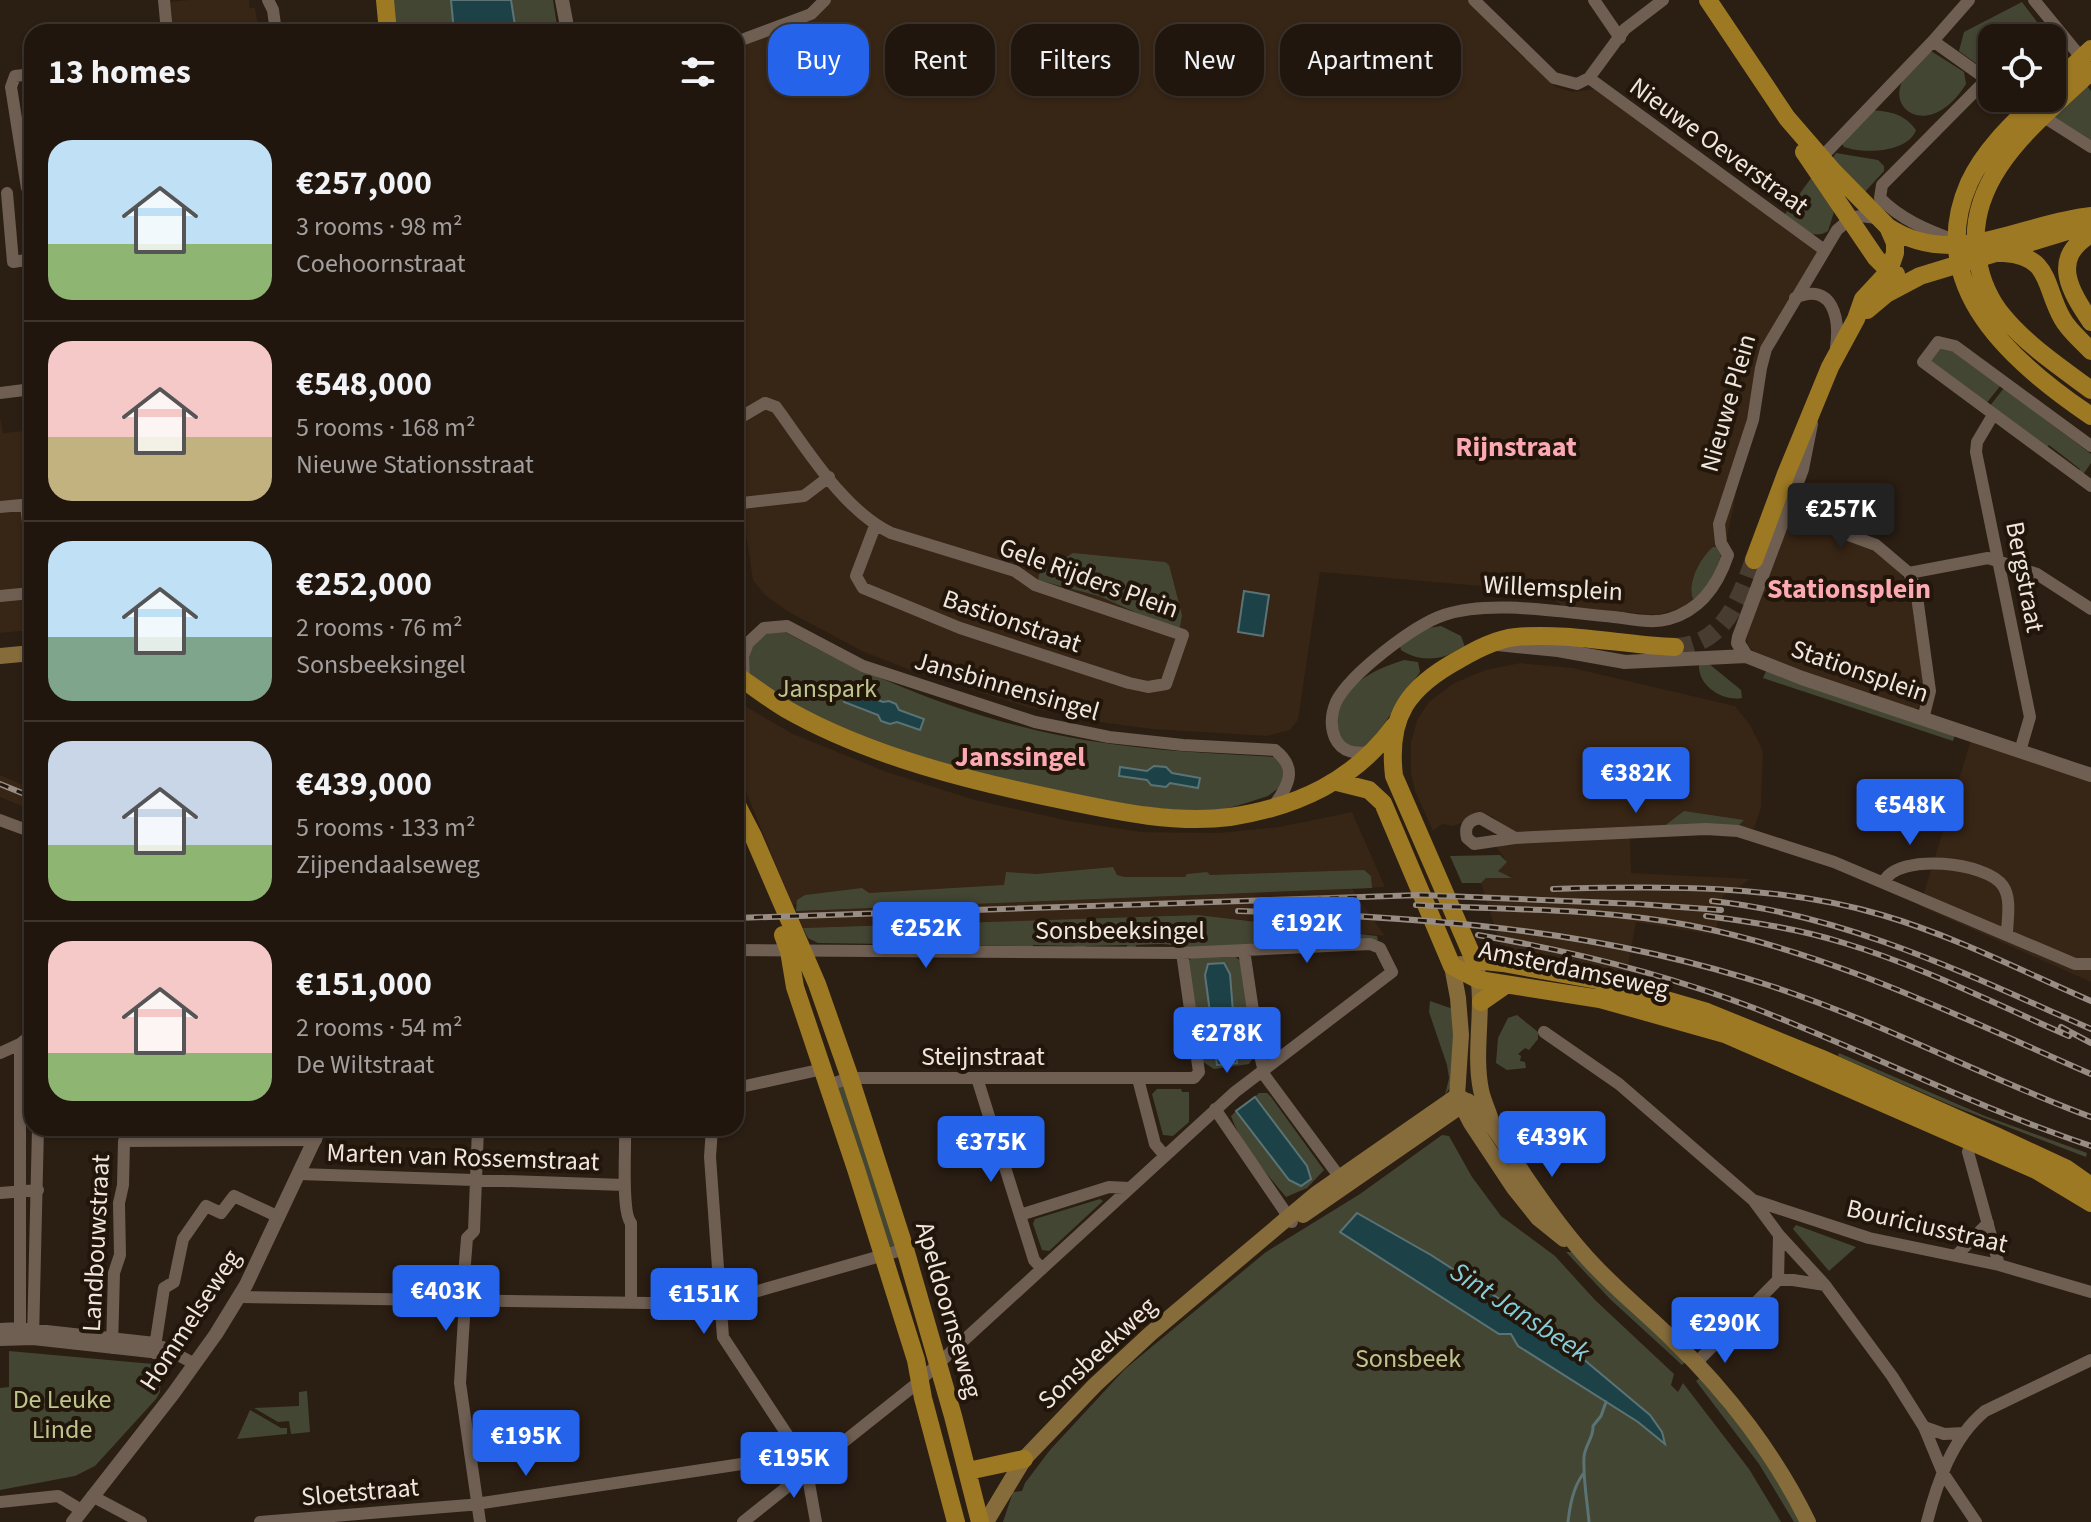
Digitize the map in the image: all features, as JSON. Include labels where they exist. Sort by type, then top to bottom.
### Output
[{"type":"main road","points":[[385,0],[387,24]]},
{"type":"main road","points":[[1708,0],[1787,118],[1790,130],[1882,222],[1895,243],[1889,271],[1863,299],[1835,358],[1754,560]]},
{"type":"main road","points":[[2066,73],[2091,49]]},
{"type":"main road","points":[[2091,71],[2025,134],[1999,165],[1982,198],[1975,231],[1984,284],[2000,313],[2027,341],[2091,390]]},
{"type":"main road","points":[[2031,112],[1989,150],[1969,184],[1960,214],[1958,253],[1969,295],[1988,328],[2021,363],[2087,415]]},
{"type":"main road","points":[[1820,158],[1848,220],[1889,271],[1902,276],[1920,276]]},
{"type":"main road","points":[[1856,319],[1886,294],[1920,276],[2002,253],[2066,218],[2091,216]]},
{"type":"main road","points":[[1882,222],[1909,239],[1967,245],[2041,233],[2091,232]]},
{"type":"main road","points":[[2091,232],[2075,248],[2066,269],[2073,292],[2091,322]]},
{"type":"main road","points":[[2041,233],[2071,311],[2091,334]]},
{"type":"main road","points":[[2002,253],[2021,255],[2040,266],[2061,317],[2091,351]]},
{"type":"main road","name":"Willemsplein","points":[[744,681],[786,709],[838,734],[925,766],[1014,790],[1099,808],[1157,816],[1229,817],[1273,807],[1346,781],[1396,723],[1414,690],[1451,663],[1488,645],[1515,637],[1536,637],[1675,647]]},
{"type":"main road","points":[[0,656],[24,654]]},
{"type":"main road","name":"Willemsplein","points":[[1396,723],[1392,761],[1398,789],[1474,960]]},
{"type":"main road","points":[[1346,781],[1376,794],[1383,803],[1452,966],[1458,998],[1465,1100],[1471,1123],[1538,1218],[1582,1252],[1720,1390],[1771,1459],[1808,1522]]},
{"type":"main road","name":"Apeldoornseweg","points":[[744,819],[795,951],[795,987],[883,1256],[920,1380],[956,1522]]},
{"type":"main road","name":"Apeldoornseweg","points":[[744,844],[795,951],[817,984],[905,1249],[983,1522]]},
{"type":"main road","points":[[1474,960],[1481,1002],[1479,1074],[1481,1091],[1493,1127]]},
{"type":"main road","name":"Amsterdamseweg","points":[[1452,966],[1474,960],[1597,980],[1693,1008],[1820,1058],[1988,1133],[2067,1169],[2091,1186]]},
{"type":"main road","name":"Amsterdamseweg","points":[[1452,966],[1479,980],[1600,999],[1705,1027],[1769,1052],[1970,1147],[2059,1182],[2091,1203]]},
{"type":"main road","points":[[1481,1002],[1504,986]]},
{"type":"main road","points":[[1465,1100],[1479,1074]]},
{"type":"main road","points":[[1465,1100],[1493,1127],[1582,1252]]},
{"type":"main road","name":"Sonsbeekweg","points":[[1343,1182],[1442,1120],[1465,1100]]},
{"type":"main road","name":"Sonsbeekweg","points":[[983,1522],[1024,1459],[1058,1421],[1128,1354],[1263,1237],[1465,1100]]},
{"type":"main road","points":[[1442,1120],[1458,1118],[1471,1123]]},
{"type":"main road","points":[[1970,1147],[1988,1133]]},
{"type":"main road","points":[[968,1471],[1024,1459]]},
{"type":"street","points":[[164,0],[166,24]]},
{"type":"street","points":[[268,0],[275,24]]},
{"type":"street","points":[[562,0],[566,24]]},
{"type":"street","points":[[1474,0],[1554,78],[1577,84],[1589,78],[1625,29],[1663,0]]},
{"type":"street","points":[[1594,0],[1620,38]]},
{"type":"street","points":[[1820,158],[1969,0]]},
{"type":"street","points":[[2034,0],[2091,71]]},
{"type":"street","points":[[744,39],[803,18],[811,14],[819,2]]},
{"type":"street","points":[[1933,41],[1978,73]]},
{"type":"street","points":[[24,75],[12,79],[16,127],[24,165]]},
{"type":"street","name":"Nieuwe Oeverstraat","points":[[1589,78],[1823,249]]},
{"type":"street","points":[[1967,245],[1926,229],[1891,210],[1880,198],[1882,185],[1891,175],[1978,92]]},
{"type":"street","points":[[2046,112],[2091,147]]},
{"type":"street","points":[[24,189],[4,194],[13,262],[24,260]]},
{"type":"street","points":[[1848,220],[1861,216],[1882,222]]},
{"type":"street","name":"Nieuwe Plein","points":[[1688,611],[1713,588],[1728,555],[1719,536],[1721,514],[1753,420],[1763,359],[1771,339],[1823,249],[1848,220]]},
{"type":"street","points":[[1795,298],[1818,294],[1832,306],[1838,329],[1835,358]]},
{"type":"street","points":[[2091,446],[1955,346],[1938,342],[1923,362],[2091,486]]},
{"type":"street","points":[[0,393],[24,390]]},
{"type":"street","points":[[744,415],[759,405],[772,404],[856,510],[875,526]]},
{"type":"street","points":[[1488,645],[1558,650],[1625,662],[1716,659],[1742,650],[1802,469],[1810,441],[1812,411]]},
{"type":"street","name":"Bergstraat","points":[[1993,415],[1977,442],[1976,452],[2030,717],[2020,751]]},
{"type":"street","points":[[744,503],[804,496],[829,477]]},
{"type":"street","points":[[0,507],[24,505]]},
{"type":"street","points":[[1786,512],[1876,545],[1909,573],[1916,589],[1930,691],[1923,719]]},
{"type":"street","name":"Gele Rijders Plein","points":[[875,526],[1015,571],[1035,585],[1183,635]]},
{"type":"street","name":"Bastionstraat","points":[[875,526],[856,576],[863,588],[960,628],[1148,687],[1166,684],[1183,635]]},
{"type":"street","points":[[1909,573],[1988,558],[1999,560],[2037,574],[2091,609]]},
{"type":"street","points":[[0,596],[24,594]]},
{"type":"street","name":"Willemsplein","points":[[1374,752],[1351,752],[1340,747],[1333,729],[1335,706],[1346,689],[1394,642],[1445,614],[1474,609],[1528,610],[1658,621],[1688,611]]},
{"type":"street","name":"Jansbinnensingel","points":[[744,653],[748,643],[764,628],[787,626],[863,666],[1035,722],[1109,737],[1275,750],[1283,757],[1289,776],[1286,789],[1273,807]]},
{"type":"street","name":"Stationsplein","points":[[1742,650],[1923,719],[2091,775]]},
{"type":"street","points":[[0,820],[24,829]]},
{"type":"street","points":[[1515,838],[1706,829],[1738,831],[1884,882],[2075,964],[2091,964]]},
{"type":"street","points":[[1884,882],[1891,872],[1900,867],[1934,863],[1962,866],[1994,878],[2007,893],[2007,935]]},
{"type":"street","name":"Sonsbeeksingel","points":[[744,950],[1182,953],[1370,944],[1381,950],[1392,972],[1263,1069]]},
{"type":"street","points":[[1244,950],[1263,1069],[1268,1081],[1343,1182]]},
{"type":"street","name":"Steijnstraat","points":[[744,1087],[826,1077],[1189,1079],[1199,1072],[1182,953]]},
{"type":"street","points":[[1544,1032],[1619,1084],[1753,1200],[1779,1235],[1825,1285],[1892,1376],[1924,1427],[1943,1473],[1976,1522]]},
{"type":"street","points":[[0,1053],[24,1041]]},
{"type":"street","points":[[19,1333],[20,1044]]},
{"type":"street","points":[[743,1522],[920,1380],[1215,1109],[1263,1069]]},
{"type":"street","points":[[977,1078],[1034,1260],[1042,1269]]},
{"type":"street","points":[[1138,1079],[1155,1144],[1165,1156]]},
{"type":"street","points":[[1215,1109],[1290,1219]]},
{"type":"street","points":[[34,1334],[38,1136]]},
{"type":"street","name":"Landbouwstraat","points":[[112,1343],[114,1273],[120,1255],[119,1203],[123,1185],[124,1141],[168,1136]]},
{"type":"street","name":"Hommelseweg","points":[[77,1516],[195,1364],[239,1297],[317,1136]]},
{"type":"street","points":[[478,1136],[474,1231],[467,1238],[462,1367],[467,1378],[482,1503],[488,1522]]},
{"type":"street","points":[[625,1136],[627,1167],[624,1185],[627,1218],[631,1223],[631,1303]]},
{"type":"street","points":[[711,1136],[710,1157],[723,1337],[790,1439],[795,1456],[807,1472],[816,1522]]},
{"type":"street","points":[[1970,1147],[1999,1265]]},
{"type":"street","name":"Marten van Rossemstraat","points":[[300,1174],[624,1185]]},
{"type":"street","points":[[1020,1215],[1109,1187],[1130,1188]]},
{"type":"street","points":[[0,1193],[38,1190]]},
{"type":"street","points":[[154,1348],[164,1288],[174,1282],[178,1275],[183,1239],[206,1206],[221,1213],[234,1196],[279,1217]]},
{"type":"street","name":"Bouriciusstraat","points":[[1753,1200],[1869,1238],[1999,1265],[2091,1292]]},
{"type":"street","points":[[1956,1256],[1988,1223]]},
{"type":"street","points":[[1696,1363],[1778,1280],[1779,1235]]},
{"type":"street","points":[[239,1297],[720,1304],[905,1249]]},
{"type":"street","points":[[1778,1280],[1825,1285]]},
{"type":"street","points":[[0,1329],[154,1348],[181,1355],[195,1364]]},
{"type":"street","points":[[0,1340],[19,1333]]},
{"type":"street","points":[[1927,1522],[1943,1473],[1964,1433],[1985,1411],[2091,1360]]},
{"type":"street","points":[[1924,1427],[1944,1434],[1964,1433]]},
{"type":"street","name":"Sloetstraat","points":[[260,1522],[482,1503],[795,1456]]},
{"type":"street","points":[[0,1502],[58,1496],[77,1516]]},
{"type":"street","points":[[92,1496],[138,1521]]},
{"type":"street","points":[[480,1522],[482,1503]]},
{"type":"shaded area","points":[[249,0],[249,8],[255,8],[258,24],[172,24],[170,2]]},
{"type":"shaded area","points":[[819,0],[1468,0],[1509,44],[1556,87],[1573,92],[1596,89],[1818,252],[1770,333],[1724,551],[1711,585],[1686,607],[1656,615],[1564,607],[1537,591],[1320,572],[1298,720],[1290,730],[1267,736],[1152,729],[1092,721],[1027,707],[864,652],[787,611],[765,595],[753,580],[744,520],[744,44],[768,36],[768,96],[869,96],[869,24],[800,24],[814,19],[821,11]]},
{"type":"shaded area","points":[[0,418],[3,433],[24,431],[24,631],[0,633]]},
{"type":"shaded area","points":[[1789,519],[1878,552],[1901,574],[1912,595],[1928,687],[1920,707],[1914,709],[1783,665],[1748,646],[1746,636]]},
{"type":"shaded area","points":[[1520,663],[1573,668],[1735,706],[1750,725],[1763,751],[1761,807],[1754,829],[1738,826],[1512,833],[1493,817],[1477,813],[1464,822],[1453,826],[1442,824],[1433,831],[1411,774],[1411,742],[1417,720],[1429,702],[1454,683],[1486,670]]},
{"type":"shaded area","points":[[744,706],[793,734],[887,772],[975,800],[1070,821],[1141,832],[1218,833],[1279,827],[1352,812],[1385,887],[1352,889],[1385,936],[1198,915],[803,928],[796,911],[1349,889],[1161,882],[792,905],[744,787]]},
{"type":"shaded area","points":[[1971,740],[2091,780],[2091,982],[1920,906]]},
{"type":"shaded area","points":[[0,775],[24,786],[24,807],[0,797]]},
{"type":"shaded area","points":[[1630,838],[1631,873],[1751,879],[1723,896],[1715,935],[1636,922],[1626,976],[1502,950],[1481,883],[1486,878],[1512,876],[1498,872],[1505,859],[1495,845]]},
{"type":"green space","points":[[391,0],[553,0],[557,24],[392,24]]},
{"type":"green space","points":[[2022,2],[2038,24],[1979,24]]},
{"type":"green space","points":[[1978,25],[1978,65],[1959,51],[1964,32]]},
{"type":"green space","points":[[1931,51],[1964,72],[1966,84],[1943,109],[1924,116],[1916,115],[1904,108],[1899,94],[1900,86],[1910,71]]},
{"type":"green space","points":[[2066,60],[2091,91],[2091,140],[2047,112],[2066,112]]},
{"type":"green space","points":[[1873,110],[1897,115],[1916,130],[1904,143],[1884,150],[1862,151],[1844,147],[1842,144]]},
{"type":"green space","points":[[1836,153],[1878,160],[1884,171],[1863,194],[1831,160]]},
{"type":"green space","points":[[1814,174],[1834,212],[1828,231],[1816,235],[1805,231],[1785,214]]},
{"type":"green space","points":[[1947,347],[2001,385],[1985,405],[1931,363],[1937,348]]},
{"type":"green space","points":[[2004,388],[2091,454],[2091,463],[2082,476],[2078,473],[2080,469],[2049,445],[2046,448],[1989,407]]},
{"type":"green space","points":[[1713,547],[1717,547],[1721,554],[1717,567],[1711,580],[1693,599],[1696,571]]},
{"type":"green space","points":[[1073,553],[1165,562],[1169,565],[1182,615],[1180,627],[1173,629],[1099,596],[1038,580],[1039,574]]},
{"type":"green space","points":[[1441,626],[1461,636],[1465,647],[1433,658],[1417,657],[1401,650],[1400,646],[1423,629]]},
{"type":"green space","name":"Janspark","points":[[781,630],[916,693],[987,717],[1058,735],[1112,744],[1276,757],[1284,776],[1280,787],[1268,796],[1218,811],[1195,812],[1119,804],[959,771],[850,732],[789,704],[749,673],[746,658],[761,633]]},
{"type":"green space","points":[[1404,660],[1418,662],[1420,672],[1368,747],[1347,745],[1341,738],[1337,720],[1349,691],[1367,676]]},
{"type":"green space","points":[[1708,663],[1741,690],[1742,698],[1719,695],[1706,685],[1699,672],[1699,664]]},
{"type":"green space","points":[[1766,671],[1955,735],[1953,741],[1763,678]]},
{"type":"green space","points":[[1684,811],[1744,820],[1738,826],[1663,827]]},
{"type":"green space","points":[[1500,855],[1507,862],[1498,871],[1512,878],[1486,878],[1481,883],[1462,883],[1450,856]]},
{"type":"green space","points":[[1113,867],[1117,875],[1124,877],[1185,877],[1187,874],[1207,872],[1210,875],[1364,870],[1371,876],[1372,888],[796,911],[797,900],[805,895],[862,888],[869,893],[1004,885],[1006,872],[1037,874]]},
{"type":"green space","points":[[1198,915],[1377,936],[1378,940],[1183,950],[1160,944],[1136,945],[1135,949],[1127,949],[1127,945],[1075,949],[1074,946],[1033,945],[1033,949],[1023,946],[818,943],[808,938],[803,928]]},
{"type":"green space","points":[[1233,955],[1242,962],[1256,1053],[1249,1064],[1214,1069],[1200,1060],[1188,961],[1193,957]],"holes":[[[1224,963],[1236,1063],[1218,1065],[1209,964]]]},
{"type":"green space","points":[[1430,1001],[1456,1010],[1451,1086],[1445,1095],[1449,1078],[1447,1065],[1429,1012]]},
{"type":"green space","points":[[1517,1015],[1538,1032],[1538,1039],[1529,1050],[1525,1048],[1518,1054],[1526,1068],[1507,1070],[1496,1063],[1498,1038],[1508,1018]]},
{"type":"green space","points":[[1839,1053],[1985,1116],[2087,1153],[2086,1157],[1953,1106],[1838,1056]]},
{"type":"green space","points":[[846,1085],[895,1246],[889,1247],[837,1088]]},
{"type":"green space","points":[[1157,1089],[1189,1092],[1189,1122],[1173,1136],[1163,1135],[1152,1094]]},
{"type":"green space","points":[[1259,1093],[1267,1093],[1271,1097],[1324,1170],[1307,1188],[1286,1197],[1248,1148],[1231,1116],[1236,1111],[1289,1180],[1301,1186],[1303,1161],[1255,1097]]},
{"type":"green space","name":"Sonsbeek","points":[[1442,1135],[1449,1136],[1472,1177],[1501,1216],[1555,1256],[1595,1300],[1674,1374],[1671,1385],[1678,1392],[1683,1383],[1749,1469],[1781,1522],[1003,1522],[1013,1492],[1022,1491],[1050,1450],[1125,1369],[1266,1252],[1360,1194]]},
{"type":"green space","points":[[1100,1199],[1103,1201],[1049,1251],[1042,1250],[1033,1224],[1035,1219]]},
{"type":"green space","points":[[1796,1225],[1856,1247],[1829,1271],[1793,1229]]},
{"type":"green space","points":[[1566,1252],[1574,1252],[1686,1361],[1682,1365],[1610,1299]]},
{"type":"green space","name":"De Leuke Linde","points":[[9,1351],[153,1364],[161,1372],[160,1392],[95,1466],[75,1476],[0,1490],[0,1388],[9,1387]]},
{"type":"green space","points":[[1701,1377],[1762,1456],[1802,1522],[1794,1522],[1759,1464],[1696,1381]]},
{"type":"green space","points":[[307,1391],[310,1432],[291,1434],[289,1421],[278,1422],[254,1408],[299,1406],[299,1392]]},
{"type":"green space","points":[[250,1410],[281,1428],[287,1428],[287,1434],[237,1439]]},
{"type":"water","points":[[451,0],[511,0],[515,24],[453,24]]},
{"type":"water","points":[[1244,591],[1269,595],[1263,636],[1238,632]]},
{"type":"water","points":[[849,689],[883,702],[889,701],[896,704],[899,710],[924,719],[920,730],[897,722],[890,724],[881,721],[878,715],[844,702]]},
{"type":"water","points":[[1154,766],[1200,778],[1198,788],[1170,783],[1166,787],[1151,785],[1147,780],[1119,776],[1120,767],[1147,771]]},
{"type":"water","points":[[1224,963],[1230,974],[1237,1063],[1217,1065],[1205,975],[1208,964]]},
{"type":"water","points":[[1255,1097],[1307,1166],[1311,1179],[1301,1186],[1289,1180],[1236,1111]]},
{"type":"water","points":[[1357,1213],[1431,1255],[1551,1332],[1650,1415],[1662,1432],[1665,1444],[1638,1422],[1518,1346],[1511,1334],[1499,1334],[1340,1232]]},
{"type":"pier","points":[[2087,0],[2091,0],[2091,50],[2066,20]]},
{"type":"waterway","points":[[1589,1522],[1584,1457],[1593,1426],[1606,1402]]},
{"type":"waterway","points":[[1568,1522],[1572,1497],[1583,1474]]},
{"type":"tunnel","points":[[1675,647],[1692,644],[1718,629],[1735,605],[1754,560]]},
{"type":"railway","points":[[0,784],[24,794]]},
{"type":"railway","points":[[1553,889],[1719,889],[1801,897],[1842,905],[1935,933],[2091,1001]]},
{"type":"railway","points":[[744,918],[1421,895],[1721,910]]},
{"type":"railway","points":[[1712,901],[1762,908],[1859,933],[1953,968],[2091,1029]]},
{"type":"railway","points":[[1416,905],[1621,915],[1741,937],[1894,988],[2091,1074]]},
{"type":"railway","points":[[1238,911],[1374,917],[1508,929],[1573,938],[1705,966],[1812,1000],[2091,1117]]},
{"type":"railway","points":[[1706,916],[1793,930],[1873,952],[2069,1036]]},
{"type":"railway","points":[[1478,935],[1548,948],[1687,984],[1754,1008],[2005,1114],[2091,1146]]},
{"type":"railway","points":[[2061,1027],[2091,1043]]},
{"type":"district","name":"Rijnstraat","points":[[1516,447]]},
{"type":"district","name":"Stationsplein","points":[[1849,589]]},
{"type":"district","name":"Janssingel","points":[[1020,757]]},
{"type":"water label","name":"Sint Jansbeek","points":[[1520,1312]]}]
